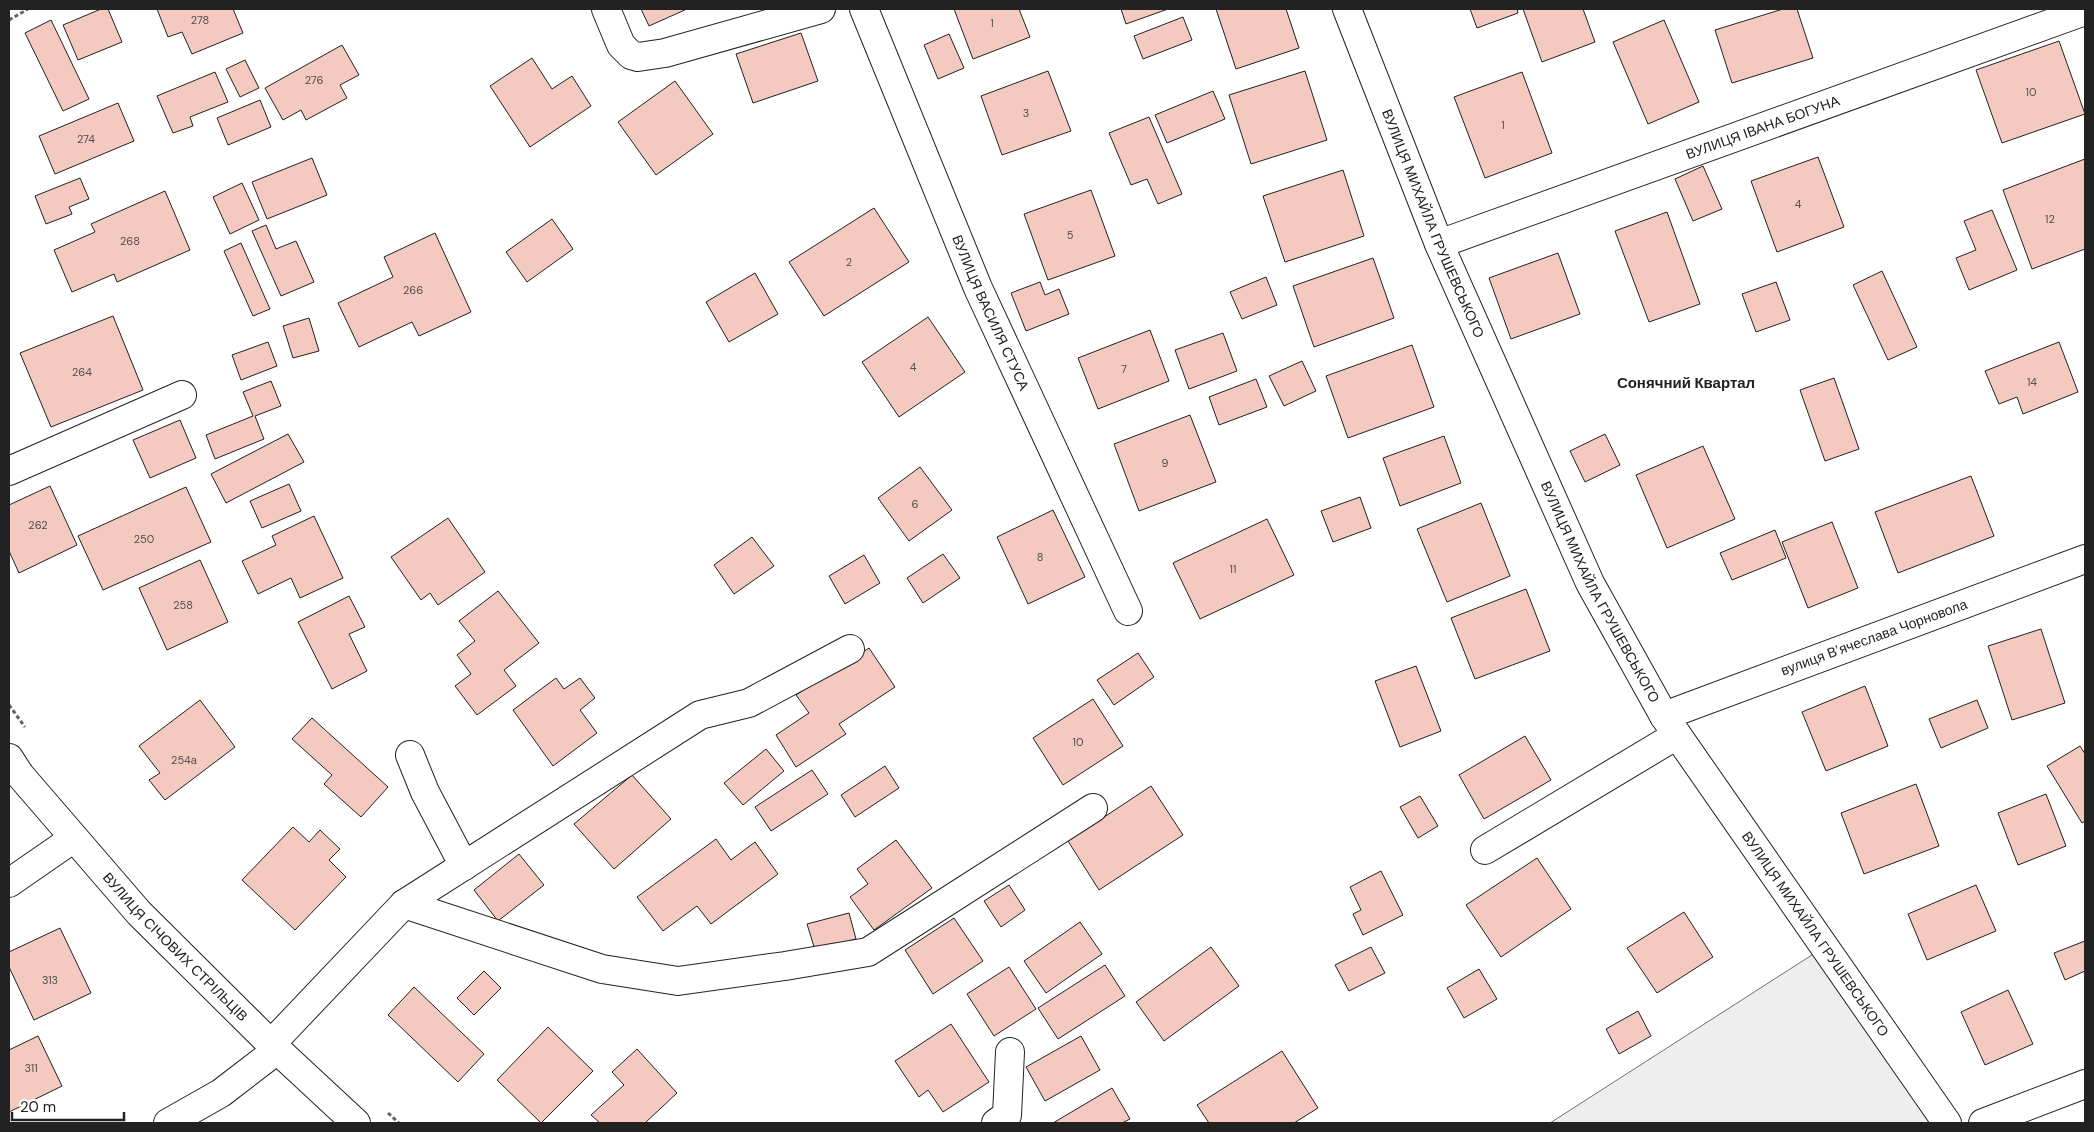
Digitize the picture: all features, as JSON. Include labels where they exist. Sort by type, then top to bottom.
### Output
[{"type":"street","points":[[606,9],[621,45],[631,56],[638,57],[665,53],[822,9]]},
{"type":"street","name":"ВУЛИЦЯ ВАСИЛЯ СТУСА","points":[[864,9],[978,288],[1128,612]]},
{"type":"street","name":"ВУЛИЦЯ МИХАЙЛА ГРУШЕВСЬКОГО","points":[[1347,9],[1439,244],[1590,583],[1670,725],[1947,1123]]},
{"type":"street","name":"ВУЛИЦЯ ІВАНА БОГУНА","points":[[1439,244],[2085,11]]},
{"type":"street","points":[[9,472],[182,395]]},
{"type":"street","name":"вулиця Вʼячеслава Чорновола","points":[[1485,850],[1670,725],[2085,559]]},
{"type":"street","points":[[168,1123],[221,1093],[274,1047],[404,904],[700,715],[749,703],[850,648]]},
{"type":"street","points":[[410,756],[425,792],[464,866]]},
{"type":"street","name":"ВУЛИЦЯ СІЧОВИХ СТРІЛЬЦІВ","points":[[9,758],[20,775],[139,913],[274,1047],[356,1123]]},
{"type":"street","points":[[404,904],[602,969],[678,981],[775,968],[868,952],[1094,808]]},
{"type":"street","points":[[9,883],[74,838]]},
{"type":"street","points":[[996,1123],[1007,1115],[1010,1052]]},
{"type":"street","points":[[1983,1123],[2085,1084]]},
{"type":"path","points":[[9,20],[28,9]]},
{"type":"shaded area","points":[[1815,953],[1930,1123],[1550,1123]]},
{"type":"building","points":[[101,9],[108,9],[122,42],[78,60],[63,25]]},
{"type":"building","points":[[157,9],[233,9],[243,33],[192,54],[182,32],[168,37]]},
{"type":"building","points":[[641,9],[687,9],[649,26]]},
{"type":"building","points":[[954,9],[1019,9],[1030,37],[973,59]]},
{"type":"building","points":[[1121,9],[1168,9],[1126,24]]},
{"type":"building","points":[[1216,9],[1286,9],[1299,48],[1236,69]]},
{"type":"building","points":[[1470,9],[1517,9],[1518,13],[1477,28]]},
{"type":"building","points":[[1523,9],[1583,9],[1595,42],[1542,62]]},
{"type":"building","points":[[1783,9],[1797,9],[1813,58],[1732,83],[1715,30]]},
{"type":"building","points":[[1183,17],[1192,40],[1143,59],[1134,36]]},
{"type":"building","points":[[51,20],[89,99],[63,111],[25,33]]},
{"type":"building","points":[[1664,20],[1699,102],[1648,124],[1613,42]]},
{"type":"building","points":[[801,33],[818,81],[753,103],[736,54]]},
{"type":"building","points":[[949,34],[964,68],[938,79],[924,45]]},
{"type":"building","points":[[2059,41],[2085,114],[2002,143],[1976,70]]},
{"type":"building","points":[[342,45],[359,75],[340,85],[347,98],[306,120],[301,110],[283,120],[265,88]]},
{"type":"building","points":[[532,58],[552,89],[572,76],[591,106],[530,147],[490,86]]},
{"type":"building","points":[[245,60],[259,88],[240,97],[226,69]]},
{"type":"building","points":[[1048,71],[1071,131],[1002,155],[981,96]]},
{"type":"building","points":[[1305,71],[1327,140],[1251,164],[1229,95]]},
{"type":"building","points":[[215,72],[228,102],[190,117],[193,126],[173,133],[157,96]]},
{"type":"building","points":[[1522,72],[1552,153],[1485,178],[1454,97]]},
{"type":"building","points":[[675,81],[713,134],[656,175],[618,122]]},
{"type":"building","points":[[1213,91],[1225,119],[1167,143],[1155,115]]},
{"type":"building","points":[[260,100],[271,127],[228,145],[217,118]]},
{"type":"building","points":[[118,103],[134,141],[55,174],[39,136]]},
{"type":"building","points":[[1149,117],[1182,194],[1158,204],[1147,179],[1131,185],[1109,133]]},
{"type":"building","points":[[1818,157],[1844,227],[1777,252],[1751,181]]},
{"type":"building","points":[[312,158],[327,195],[267,219],[252,182]]},
{"type":"building","points":[[2085,159],[2085,249],[2032,269],[2003,190]]},
{"type":"building","points":[[1703,166],[1722,209],[1693,221],[1675,179]]},
{"type":"building","points":[[1343,170],[1364,236],[1285,262],[1263,196]]},
{"type":"building","points":[[80,178],[89,199],[69,207],[72,214],[46,224],[35,196]]},
{"type":"building","points":[[242,183],[259,220],[230,234],[213,197]]},
{"type":"building","points":[[1091,190],[1115,256],[1048,280],[1024,214]]},
{"type":"building","points":[[165,191],[190,250],[117,282],[114,274],[72,292],[54,250],[95,232],[91,224]]},
{"type":"building","points":[[874,208],[909,262],[824,316],[789,262]]},
{"type":"building","points":[[1992,210],[2017,270],[1969,290],[1956,258],[1976,250],[1964,221]]},
{"type":"building","points":[[1667,212],[1700,304],[1649,322],[1615,231]]},
{"type":"building","points":[[552,219],[573,249],[527,282],[506,252]]},
{"type":"building","points":[[266,225],[276,249],[296,241],[314,282],[281,296],[252,231]]},
{"type":"building","points":[[435,233],[471,312],[419,336],[412,322],[359,347],[338,303],[393,277],[384,257]]},
{"type":"building","points":[[241,243],[270,309],[253,316],[224,251]]},
{"type":"building","points":[[1558,253],[1580,314],[1511,339],[1489,278]]},
{"type":"building","points":[[1373,258],[1394,318],[1314,347],[1293,286]]},
{"type":"building","points":[[1882,271],[1917,347],[1888,360],[1853,285]]},
{"type":"building","points":[[755,273],[778,314],[729,342],[706,302]]},
{"type":"building","points":[[1266,277],[1277,305],[1242,319],[1230,292]]},
{"type":"building","points":[[1040,282],[1045,295],[1059,289],[1069,314],[1026,331],[1011,293]]},
{"type":"building","points":[[1776,282],[1790,320],[1756,332],[1742,294]]},
{"type":"building","points":[[113,316],[143,390],[51,427],[20,353]]},
{"type":"building","points":[[928,317],[965,372],[899,417],[862,362]]},
{"type":"building","points":[[309,318],[319,351],[293,358],[283,326]]},
{"type":"building","points":[[1150,330],[1169,381],[1098,409],[1078,358]]},
{"type":"building","points":[[1223,333],[1237,371],[1189,389],[1175,350]]},
{"type":"building","points":[[268,342],[277,366],[241,380],[232,355]]},
{"type":"building","points":[[2059,342],[2078,392],[2023,414],[2017,397],[1999,404],[1985,371]]},
{"type":"building","points":[[1412,345],[1434,407],[1348,438],[1326,376]]},
{"type":"building","points":[[1302,361],[1316,391],[1284,406],[1269,376]]},
{"type":"building","points":[[1834,378],[1859,449],[1825,461],[1800,390]]},
{"type":"building","points":[[1256,379],[1267,407],[1219,425],[1209,397]]},
{"type":"building","points":[[271,381],[281,406],[255,416],[264,439],[215,459],[206,435],[253,416],[243,392]]},
{"type":"building","points":[[1190,415],[1216,482],[1139,511],[1114,444]]},
{"type":"building","points":[[180,420],[196,458],[150,478],[133,440]]},
{"type":"building","points":[[288,434],[304,462],[226,503],[211,474]]},
{"type":"building","points":[[1605,434],[1620,465],[1585,482],[1570,451]]},
{"type":"building","points":[[1444,436],[1461,483],[1400,506],[1383,458]]},
{"type":"building","points":[[1703,446],[1735,519],[1667,548],[1636,475]]},
{"type":"building","points":[[920,467],[952,510],[909,541],[878,498]]},
{"type":"building","points":[[1971,476],[1994,536],[1898,573],[1875,512]]},
{"type":"building","points":[[289,484],[301,511],[262,528],[250,501]]},
{"type":"building","points":[[50,486],[77,545],[19,573],[9,551],[9,505]]},
{"type":"building","points":[[186,487],[211,542],[103,590],[78,536]]},
{"type":"building","points":[[1360,497],[1371,528],[1333,542],[1321,511]]},
{"type":"building","points":[[1481,503],[1510,576],[1447,602],[1417,529]]},
{"type":"building","points":[[1053,510],[1085,577],[1028,604],[997,537]]},
{"type":"building","points":[[314,516],[343,578],[300,598],[291,578],[258,594],[242,561],[276,545],[272,536]]},
{"type":"building","points":[[448,518],[485,572],[438,605],[430,593],[421,600],[391,557]]},
{"type":"building","points":[[1267,519],[1294,575],[1200,619],[1173,563]]},
{"type":"building","points":[[1832,522],[1858,588],[1808,608],[1782,542]]},
{"type":"building","points":[[1775,530],[1786,558],[1732,580],[1720,553]]},
{"type":"building","points":[[752,537],[774,566],[734,594],[714,565]]},
{"type":"building","points":[[943,554],[960,578],[923,603],[907,578]]},
{"type":"building","points":[[864,555],[880,583],[845,604],[829,576]]},
{"type":"building","points":[[200,560],[228,622],[167,650],[139,588]]},
{"type":"building","points":[[1526,589],[1550,651],[1475,679],[1451,618]]},
{"type":"building","points":[[498,591],[539,643],[504,670],[516,686],[477,715],[455,686],[471,674],[457,655],[475,641],[459,621]]},
{"type":"building","points":[[349,596],[365,627],[349,634],[367,671],[332,689],[298,622]]},
{"type":"building","points":[[2041,629],[2065,703],[2012,720],[1988,646]]},
{"type":"building","points":[[869,648],[895,687],[839,724],[846,734],[796,767],[776,735],[809,713],[796,695]]},
{"type":"building","points":[[1138,653],[1154,677],[1114,705],[1097,680]]},
{"type":"building","points":[[1416,666],[1441,731],[1400,747],[1375,681]]},
{"type":"building","points":[[556,678],[564,689],[580,678],[595,698],[580,710],[597,733],[553,766],[513,710]]},
{"type":"building","points":[[1865,686],[1888,746],[1826,771],[1802,712]]},
{"type":"building","points":[[1093,699],[1123,746],[1063,785],[1033,738]]},
{"type":"building","points":[[200,700],[235,747],[165,800],[149,780],[160,773],[139,746]]},
{"type":"building","points":[[1977,700],[1988,728],[1941,748],[1929,719]]},
{"type":"building","points":[[312,718],[388,787],[361,817],[324,784],[332,775],[292,739]]},
{"type":"building","points":[[1525,736],[1551,780],[1484,819],[1459,775]]},
{"type":"building","points":[[2080,746],[2085,754],[2085,821],[2082,823],[2047,766]]},
{"type":"building","points":[[766,749],[784,771],[743,805],[724,783]]},
{"type":"building","points":[[885,766],[899,788],[855,817],[841,795]]},
{"type":"building","points":[[812,770],[828,794],[771,831],[755,807]]},
{"type":"building","points":[[632,775],[671,819],[614,869],[574,824]]},
{"type":"building","points":[[1916,784],[1939,846],[1864,874],[1841,813]]},
{"type":"building","points":[[1151,786],[1183,835],[1099,890],[1068,841]]},
{"type":"building","points":[[2046,794],[2066,846],[2018,865],[1998,813]]},
{"type":"building","points":[[1420,796],[1438,826],[1418,838],[1400,807]]},
{"type":"building","points":[[293,827],[309,842],[320,830],[340,849],[329,860],[346,877],[295,930],[242,880]]},
{"type":"building","points":[[716,839],[731,860],[755,842],[778,874],[711,924],[697,906],[663,931],[637,897]]},
{"type":"building","points":[[896,840],[932,888],[874,930],[850,897],[868,884],[857,869]]},
{"type":"building","points":[[519,854],[544,885],[498,921],[474,890]]},
{"type":"building","points":[[1537,858],[1571,909],[1501,957],[1466,905]]},
{"type":"building","points":[[1381,871],[1403,915],[1363,935],[1353,914],[1361,910],[1350,887]]},
{"type":"building","points":[[1009,885],[1025,910],[1001,927],[984,901]]},
{"type":"building","points":[[1976,885],[1996,931],[1927,960],[1908,914]]},
{"type":"building","points":[[1684,912],[1713,957],[1657,993],[1627,948]]},
{"type":"building","points":[[849,913],[856,939],[815,950],[807,924]]},
{"type":"building","points":[[954,918],[983,961],[933,994],[905,950]]},
{"type":"building","points":[[1080,922],[1102,954],[1046,993],[1024,961]]},
{"type":"building","points":[[60,928],[91,993],[34,1020],[9,967],[9,952]]},
{"type":"building","points":[[2085,941],[2085,971],[2065,980],[2054,953]]},
{"type":"building","points":[[1211,947],[1239,986],[1164,1041],[1136,1002]]},
{"type":"building","points":[[1371,947],[1385,973],[1349,991],[1335,965]]},
{"type":"building","points":[[1105,965],[1125,996],[1058,1039],[1038,1008]]},
{"type":"building","points":[[1009,967],[1036,1009],[994,1036],[967,994]]},
{"type":"building","points":[[1479,969],[1497,999],[1464,1018],[1447,988]]},
{"type":"building","points":[[484,971],[501,988],[474,1015],[457,998]]},
{"type":"building","points":[[414,987],[484,1054],[458,1082],[388,1015]]},
{"type":"building","points":[[2008,990],[2033,1044],[1985,1065],[1961,1012]]},
{"type":"building","points":[[1638,1011],[1651,1036],[1619,1054],[1606,1029]]},
{"type":"building","points":[[951,1024],[989,1082],[943,1112],[928,1090],[919,1097],[895,1061]]},
{"type":"building","points":[[548,1027],[593,1071],[541,1123],[497,1080]]},
{"type":"building","points":[[38,1036],[62,1086],[9,1112],[9,1050]]},
{"type":"building","points":[[1081,1036],[1100,1070],[1045,1101],[1026,1067]]},
{"type":"building","points":[[637,1049],[677,1093],[645,1123],[600,1123],[591,1115],[624,1085],[612,1072]]},
{"type":"building","points":[[1282,1051],[1318,1108],[1294,1123],[1209,1123],[1197,1105]]},
{"type":"building","points":[[1112,1088],[1130,1119],[1122,1123],[1053,1123]]},
{"type":"district","name":"Сонячний Квартал","points":[[1686,383]]}]
